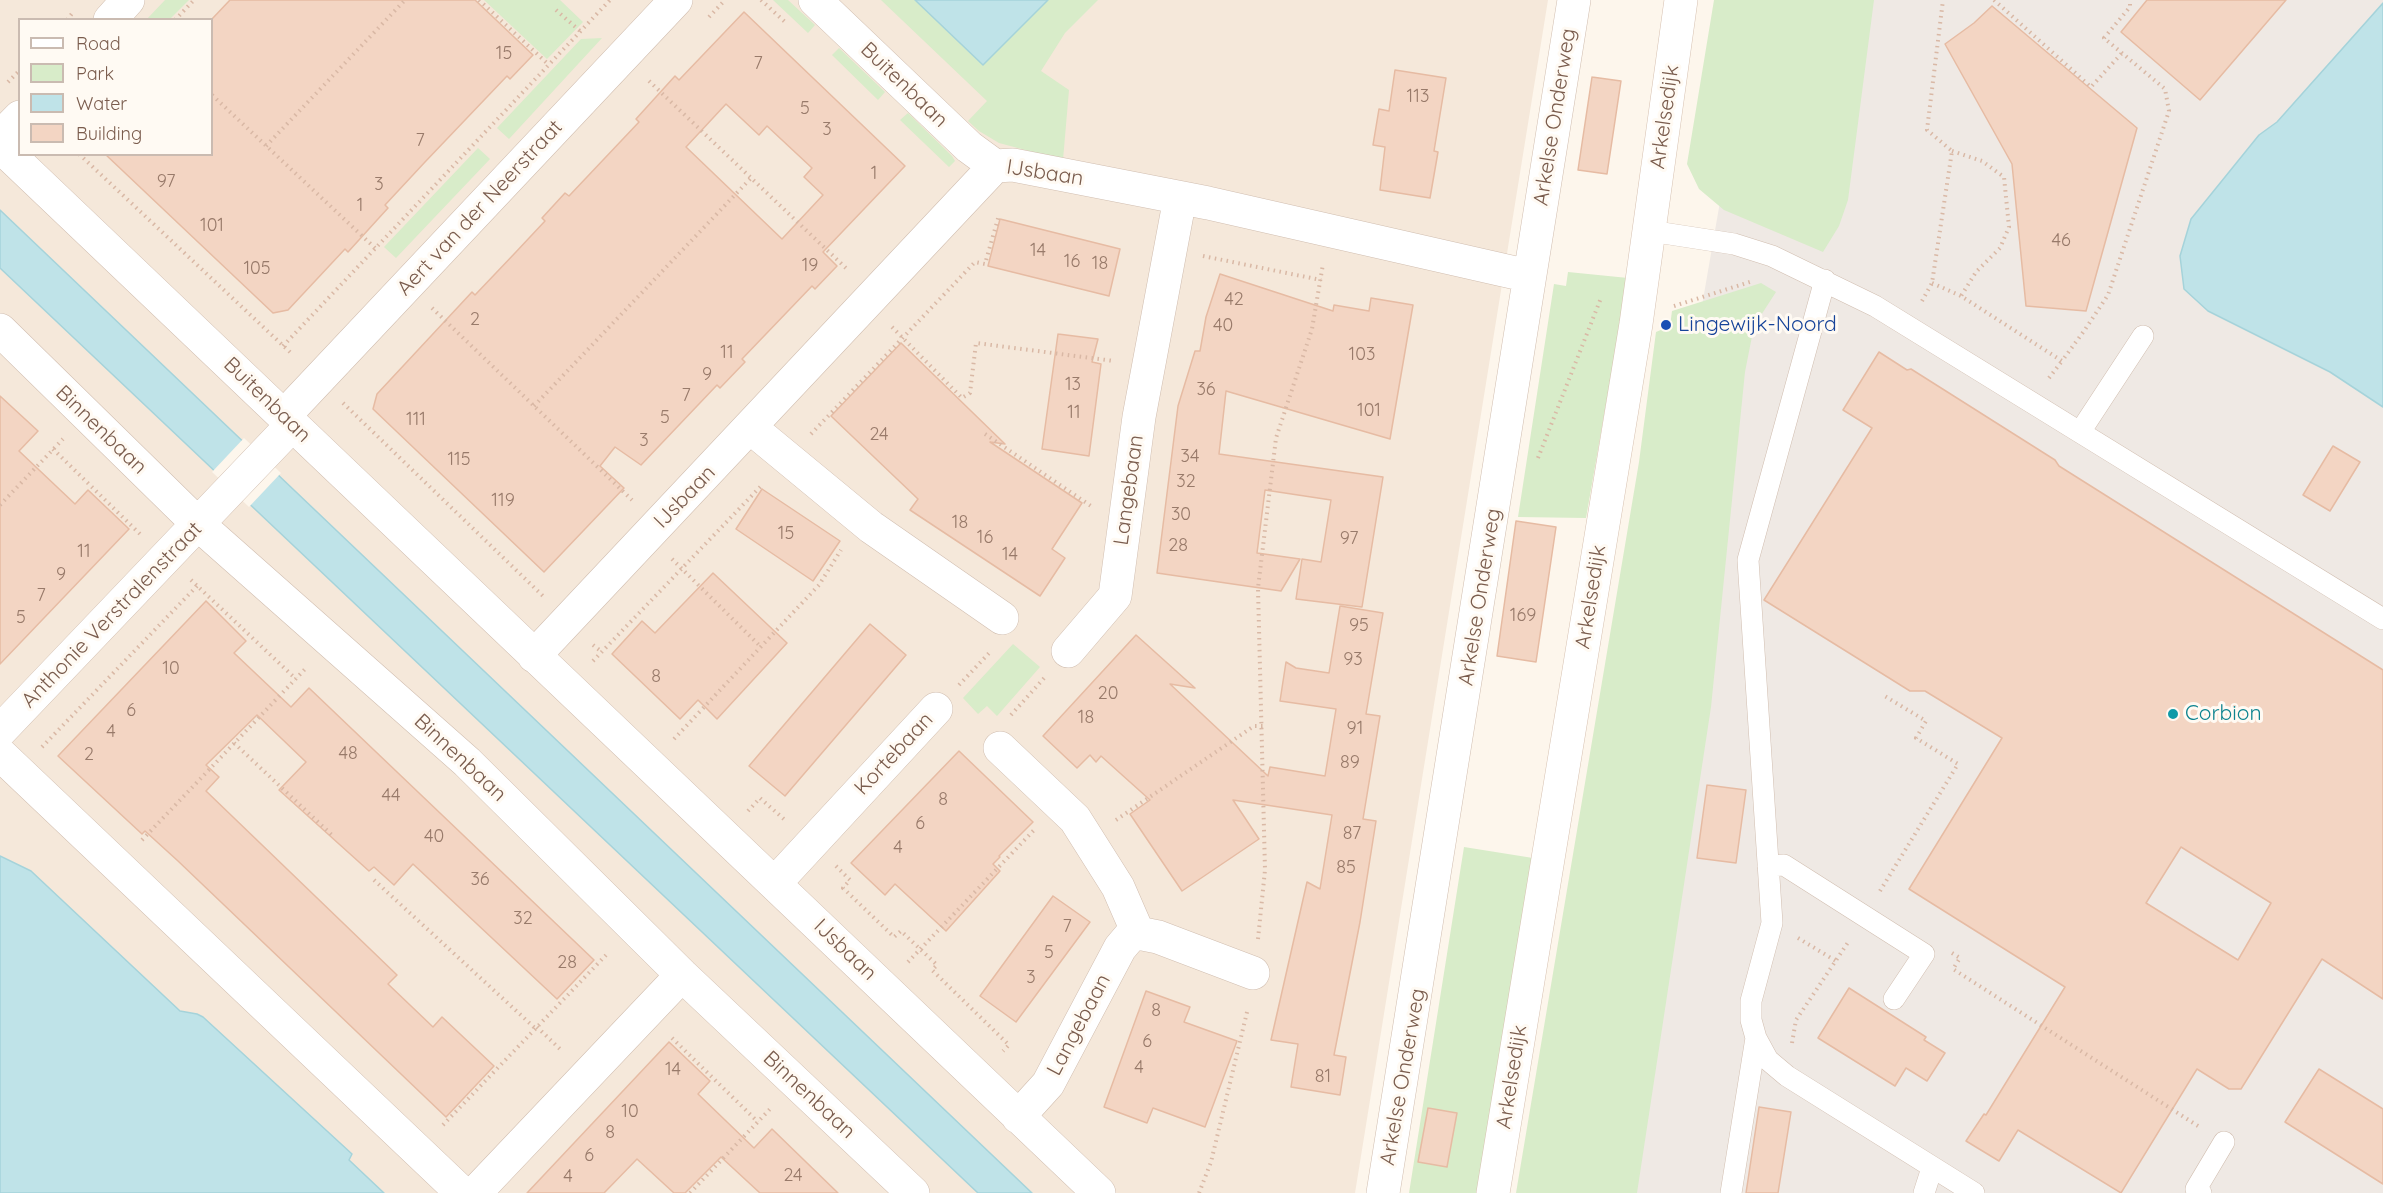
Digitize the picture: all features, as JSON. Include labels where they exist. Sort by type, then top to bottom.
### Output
[{"type":"street","points":[[112,18],[128,0]]},
{"type":"street","name":"Aert van der Neerstraat","points":[[271,449],[288,420],[676,0]]},
{"type":"street","name":"Buitenbaan","points":[[815,0],[969,147],[995,166]]},
{"type":"street","name":"Arkelse Onderweg","points":[[1383,1193],[1408,1050],[1574,0]]},
{"type":"street","name":"Arkelsedijk","points":[[1493,1193],[1645,269],[1681,0]]},
{"type":"street","points":[[0,137],[18,119]]},
{"type":"street","name":"Buitenbaan","points":[[0,146],[534,656]]},
{"type":"street","name":"IJsbaan","points":[[1099,1193],[534,656],[751,428],[995,166],[1013,165],[1180,198],[1530,276]]},
{"type":"street","name":"Langebaan","points":[[1068,651],[1115,596],[1148,366],[1180,198]]},
{"type":"street","name":"Binnenbaan","points":[[0,330],[198,524],[467,762],[682,975],[912,1193]]},
{"type":"street","points":[[751,428],[1001,630]]},
{"type":"street","name":"Anthonie Verstralenstraat","points":[[0,731],[271,449]]},
{"type":"street","name":"Kortebaan","points":[[775,883],[936,710]]},
{"type":"street","points":[[1003,735],[1089,838],[1126,902],[1138,933],[1158,937],[1253,973]]},
{"type":"street","points":[[10,762],[462,1193]]},
{"type":"street","name":"Langebaan","points":[[1018,1117],[1048,1084],[1120,948],[1127,939],[1138,933]]},
{"type":"street","points":[[474,1193],[682,975]]},
{"type":"lane","points":[[1650,231],[1734,244],[1772,256],[1875,306],[2383,619]]},
{"type":"lane","points":[[1825,280],[1748,560],[1772,923],[1751,1001],[1751,1020],[1756,1038],[1768,1060],[1787,1076],[1974,1193]]},
{"type":"lane","points":[[2080,432],[2143,336]]},
{"type":"lane","points":[[1768,866],[1784,865],[1924,954],[1894,999]]},
{"type":"lane","points":[[1731,1193],[1756,1038]]},
{"type":"lane","points":[[2201,1193],[2196,1189],[2224,1142]]},
{"type":"lane","points":[[1924,1193],[1932,1168]]},
{"type":"path","points":[[177,18],[194,0]]},
{"type":"path","points":[[266,146],[405,0]]},
{"type":"path","points":[[479,0],[549,65]]},
{"type":"path","points":[[283,346],[610,0]]},
{"type":"path","points":[[1943,0],[1928,130],[1952,151],[1982,161],[2004,177],[2009,227],[2000,248],[1976,272],[1961,296]]},
{"type":"path","points":[[1995,0],[2091,87],[2122,53]]},
{"type":"path","points":[[1932,283],[1961,296],[2062,361],[2108,295],[2169,111],[2165,89],[2104,38],[2130,7],[2130,0]]},
{"type":"path","points":[[556,10],[580,31]]},
{"type":"path","points":[[5,85],[18,72]]},
{"type":"path","points":[[648,81],[854,275]]},
{"type":"path","points":[[213,96],[375,248]]},
{"type":"path","points":[[1908,326],[1932,283],[1952,151]]},
{"type":"path","points":[[534,406],[751,178]]},
{"type":"path","points":[[1170,249],[1321,280]]},
{"type":"path","points":[[1199,1193],[1211,1162],[1230,1090],[1253,973],[1265,870],[1258,588],[1276,438],[1312,329],[1325,253]]},
{"type":"path","points":[[1533,463],[1545,446],[1604,290],[1620,272],[1645,269]]},
{"type":"path","points":[[1668,308],[1761,279]]},
{"type":"path","points":[[867,304],[962,398],[970,393],[976,343],[1148,366]]},
{"type":"path","points":[[431,308],[636,505]]},
{"type":"path","points":[[0,505],[86,415]]},
{"type":"path","points":[[985,434],[1124,528]]},
{"type":"path","points":[[674,740],[819,585],[860,518]]},
{"type":"path","points":[[648,536],[761,647]]},
{"type":"path","points":[[10,762],[197,586]]},
{"type":"path","name":"Kortebaan","points":[[936,710],[1001,630]]},
{"type":"path","points":[[135,847],[331,642]]},
{"type":"path","points":[[1003,735],[1068,651]]},
{"type":"path","points":[[1089,838],[1254,726],[1263,726]]},
{"type":"path","points":[[234,743],[334,837]]},
{"type":"path","points":[[884,987],[1059,804]]},
{"type":"path","points":[[374,880],[536,1029]]},
{"type":"path","points":[[436,1133],[612,948]]},
{"type":"path","points":[[1950,952],[1960,958],[1953,969],[2224,1142]]},
{"type":"path","points":[[669,1035],[758,1122]]},
{"type":"path","points":[[690,1193],[795,1082]]},
{"type":"shaded area","points":[[0,0],[1548,0],[1355,1193],[0,1193]]},
{"type":"shaded area","points":[[1755,0],[2383,0],[2383,1193],[1548,1193]]},
{"type":"green space","points":[[165,0],[189,0],[171,18],[148,18]]},
{"type":"green space","points":[[484,0],[560,0],[583,22],[547,59]]},
{"type":"green space","points":[[773,0],[788,0],[815,25],[808,33]]},
{"type":"green space","points":[[881,0],[915,0],[983,65],[1048,0],[1098,0],[1065,33],[1041,71],[1069,90],[1063,160],[999,143],[979,131],[968,121],[987,101]]},
{"type":"green space","points":[[1714,0],[1874,0],[1848,200],[1839,226],[1823,252],[1724,210],[1699,189],[1687,164]]},
{"type":"green space","points":[[602,38],[509,139],[497,128],[581,39]]},
{"type":"green space","points":[[839,48],[885,92],[878,100],[832,55]]},
{"type":"green space","points":[[908,113],[952,156],[955,161],[949,167],[900,120]]},
{"type":"green space","points":[[478,148],[490,159],[396,258],[384,247]]},
{"type":"green space","points":[[1568,272],[1628,278],[1586,518],[1518,517],[1554,284],[1566,286]]},
{"type":"green space","points":[[1761,283],[1776,292],[1754,326],[1745,372],[1711,707],[1637,1193],[1516,1193],[1639,462],[1656,332],[1670,326],[1672,311]]},
{"type":"green space","points":[[1013,644],[1040,667],[997,716],[987,706],[978,714],[963,698]]},
{"type":"green space","points":[[1464,847],[1533,858],[1481,1193],[1409,1193]]},
{"type":"water","points":[[915,0],[1048,0],[983,65]]},
{"type":"water","points":[[2383,3],[2383,407],[2330,372],[2208,311],[2184,289],[2180,256],[2191,219],[2259,135],[2277,122]]},
{"type":"water","points":[[0,210],[1032,1193],[978,1193],[0,268]]},
{"type":"water","points":[[0,856],[31,871],[180,1011],[203,1017],[352,1154],[349,1160],[384,1193],[0,1193]]},
{"type":"pier","points":[[244,438],[281,473],[249,507],[212,472]]},
{"type":"building","points":[[230,0],[475,0],[533,55],[510,79],[507,76],[425,162],[385,205],[388,208],[348,252],[345,249],[288,310],[273,313],[107,156],[213,156],[213,18]]},
{"type":"building","points":[[2147,0],[2286,0],[2200,100],[2121,32]]},
{"type":"building","points":[[1992,6],[2137,128],[2086,311],[2026,306],[2012,164],[1945,44],[1974,23]]},
{"type":"building","points":[[744,12],[905,166],[823,252],[837,266],[815,289],[812,286],[742,359],[745,362],[720,388],[717,385],[641,465],[615,447],[600,466],[624,488],[544,572],[373,409],[377,394],[472,292],[475,295],[545,221],[542,218],[565,193],[569,196],[639,122],[636,119],[675,76],[679,80]],"holes":[[[726,104],[759,135],[767,126],[812,168],[804,177],[823,195],[782,239],[686,147]]]},
{"type":"building","points":[[1395,70],[1446,78],[1434,151],[1438,152],[1430,198],[1380,190],[1385,147],[1373,145],[1379,109],[1389,111]]},
{"type":"building","points":[[1592,77],[1621,81],[1607,174],[1578,170]]},
{"type":"building","points":[[1000,219],[1120,249],[1109,296],[988,266]]},
{"type":"building","points":[[1220,274],[1333,311],[1334,305],[1369,311],[1371,298],[1413,305],[1390,439],[1226,391],[1219,454],[1383,477],[1362,607],[1296,599],[1302,559],[1321,562],[1331,500],[1265,490],[1257,553],[1300,559],[1281,591],[1157,573],[1178,406],[1195,351],[1200,351],[1206,317]]},
{"type":"building","points":[[1058,334],[1098,339],[1092,362],[1101,364],[1089,456],[1042,449]]},
{"type":"building","points":[[901,343],[1005,444],[990,442],[1082,503],[1052,549],[1065,558],[1040,596],[910,510],[918,499],[831,416]]},
{"type":"building","name":"Corbion","points":[[1879,352],[1907,370],[1911,369],[2055,460],[2059,466],[2383,670],[2383,999],[2322,959],[2241,1089],[2229,1089],[2197,1069],[2121,1193],[2018,1130],[1999,1161],[1966,1141],[1984,1114],[1986,1115],[2065,987],[1909,889],[2002,738],[1925,691],[1910,691],[1764,600],[1872,428],[1843,410]],"holes":[[[2181,847],[2271,903],[2238,960],[2146,903]]]},
{"type":"building","points":[[0,396],[38,431],[19,451],[75,504],[88,490],[129,529],[0,664]]},
{"type":"building","points":[[2333,446],[2360,462],[2330,511],[2303,495]]},
{"type":"building","points":[[762,489],[840,541],[813,581],[736,529]]},
{"type":"building","points":[[1516,521],[1556,527],[1536,662],[1497,656]]},
{"type":"building","points":[[713,573],[787,643],[717,719],[698,700],[680,719],[612,654],[642,621],[655,633]]},
{"type":"building","points":[[206,601],[246,641],[234,653],[291,707],[309,688],[594,960],[557,999],[413,864],[394,885],[374,867],[369,871],[279,790],[306,762],[257,715],[206,765],[219,777],[206,791],[397,975],[388,984],[433,1027],[442,1017],[494,1066],[446,1117],[178,861],[145,831],[142,834],[58,756]]},
{"type":"building","points":[[1340,606],[1383,613],[1366,714],[1380,716],[1363,819],[1376,821],[1360,922],[1334,1055],[1346,1057],[1340,1095],[1291,1087],[1298,1044],[1271,1040],[1307,882],[1320,889],[1332,815],[1233,800],[1259,839],[1182,891],[1130,814],[1150,800],[1101,756],[1096,762],[1090,755],[1077,768],[1043,736],[1136,635],[1195,688],[1170,684],[1268,776],[1270,767],[1325,776],[1336,709],[1280,701],[1286,662],[1296,668],[1329,673]]},
{"type":"building","points":[[870,624],[906,655],[785,796],[749,766]]},
{"type":"building","points":[[959,751],[1033,822],[999,856],[993,864],[1000,871],[946,931],[895,884],[885,895],[851,863]]},
{"type":"building","points":[[1707,785],[1746,790],[1736,863],[1697,858]]},
{"type":"building","points":[[1053,896],[1090,922],[1016,1022],[980,996]]},
{"type":"building","points":[[1849,988],[1926,1037],[1924,1040],[1945,1053],[1927,1081],[1906,1068],[1895,1086],[1818,1038]]},
{"type":"building","points":[[1146,991],[1190,1007],[1184,1022],[1237,1041],[1205,1127],[1153,1108],[1147,1123],[1104,1107]]},
{"type":"building","points":[[669,1042],[710,1081],[698,1094],[754,1148],[772,1129],[838,1193],[760,1193],[721,1157],[685,1193],[674,1193],[637,1159],[604,1193],[527,1193]]},
{"type":"building","points":[[2319,1069],[2383,1109],[2383,1184],[2285,1122]]},
{"type":"building","points":[[1759,1107],[1791,1112],[1778,1193],[1746,1193]]},
{"type":"building","points":[[1428,1108],[1457,1113],[1447,1167],[1418,1162]]},
{"type":"place","name":"Lingewijk-Noord","points":[[1666,325]]},
{"type":"place","name":"Corbion","points":[[2173,714]]}]
